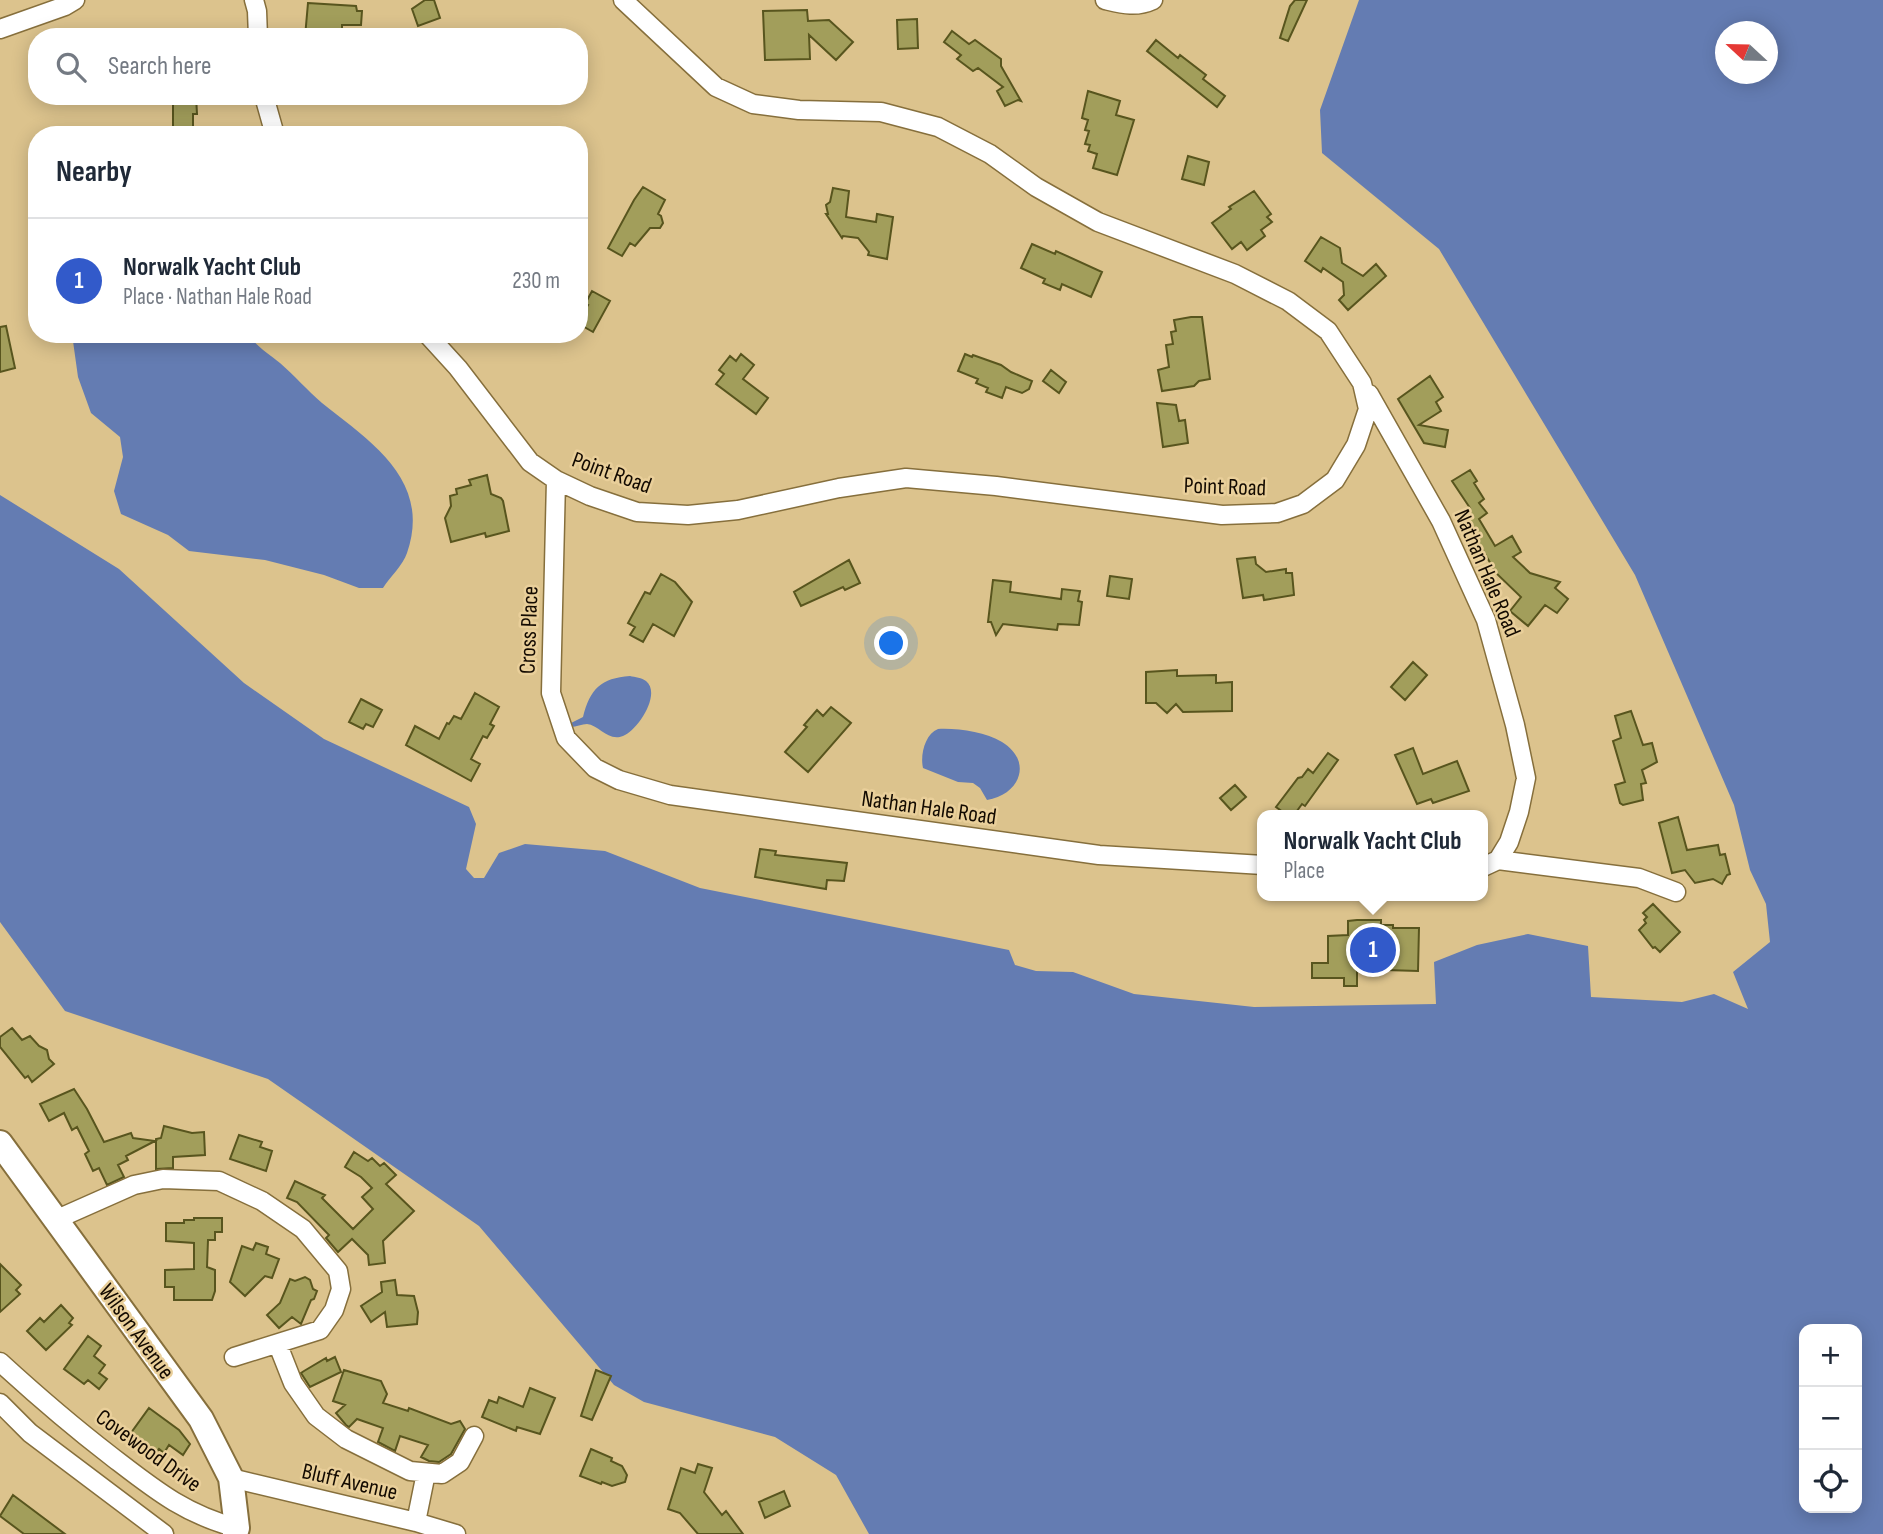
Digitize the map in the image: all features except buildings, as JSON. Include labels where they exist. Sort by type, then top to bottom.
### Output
[{"type":"main road","name":"Wilson Avenue","points":[[0,1143],[201,1419],[232,1478],[236,1531]]},
{"type":"street","points":[[0,29],[75,0]]},
{"type":"street","points":[[254,0],[258,28]]},
{"type":"street","name":"Point Road","points":[[435,343],[458,368],[530,462],[556,480],[590,496],[637,512],[688,516],[738,510],[839,488],[906,478],[996,486],[1222,515],[1277,513],[1303,504],[1335,480],[1356,445],[1368,409],[1362,383],[1328,331],[1288,301],[1235,274],[1098,222],[1036,187],[990,154],[938,127],[881,112],[799,110],[753,104],[716,87],[623,0]]},
{"type":"street","points":[[1105,0],[1123,5],[1142,5],[1153,0]]},
{"type":"street","points":[[267,105],[272,126]]},
{"type":"street","name":"Nathan Hale Road","points":[[1362,383],[1441,521],[1486,620],[1516,725],[1526,778],[1520,812],[1508,842],[1491,863]]},
{"type":"street","name":"Cross Place","points":[[556,480],[551,693],[566,738],[595,768]]},
{"type":"street","name":"Nathan Hale Road","points":[[595,768],[619,780],[684,797],[1099,855],[1257,865]]},
{"type":"street","points":[[1491,863],[1639,878],[1676,892]]},
{"type":"street","points":[[55,1220],[134,1185],[163,1179],[219,1181],[262,1201],[303,1229],[338,1271],[341,1289],[334,1310],[320,1330],[234,1357]]},
{"type":"street","points":[[278,1345],[293,1384],[316,1416],[346,1439],[410,1471],[442,1474],[460,1462],[474,1436]]},
{"type":"street","name":"Covewood Drive","points":[[0,1362],[40,1399],[166,1499],[236,1531]]},
{"type":"street","points":[[20,1423],[40,1399]]},
{"type":"street","points":[[0,1403],[20,1423],[164,1534]]},
{"type":"street","points":[[416,1522],[426,1473]]},
{"type":"street","name":"Bluff Avenue","points":[[232,1478],[456,1534]]},
{"type":"water","points":[[1359,0],[1883,0],[1883,1534],[869,1534],[836,1475],[775,1437],[644,1402],[614,1385],[479,1226],[268,1079],[65,1011],[0,922],[0,495],[119,569],[244,683],[324,739],[469,807],[476,824],[466,869],[474,878],[484,878],[499,853],[525,844],[605,851],[700,888],[1009,950],[1015,965],[1036,971],[1073,972],[1134,994],[1254,1007],[1436,1004],[1434,962],[1477,945],[1528,934],[1588,946],[1591,997],[1682,1002],[1714,994],[1748,1009],[1733,972],[1770,942],[1766,904],[1750,870],[1734,805],[1635,575],[1439,249],[1322,153],[1320,110]]},
{"type":"water","points":[[73,343],[256,343],[322,403],[377,448],[392,465],[404,484],[411,504],[413,527],[405,557],[383,588],[359,588],[324,575],[265,560],[189,551],[168,535],[121,514],[114,491],[123,457],[120,437],[91,413],[78,377]]},
{"type":"water","points":[[630,676],[646,681],[651,694],[646,712],[629,733],[613,737],[587,724],[571,727],[571,723],[583,717],[589,699],[598,687],[611,679]]},
{"type":"water","points":[[938,729],[971,731],[1002,742],[1018,759],[1020,768],[1014,785],[998,797],[987,800],[980,788],[973,783],[958,782],[923,768],[924,746],[930,735]]},
{"type":"place","name":"Norwalk Yacht Club","points":[[1373,950]]}]
